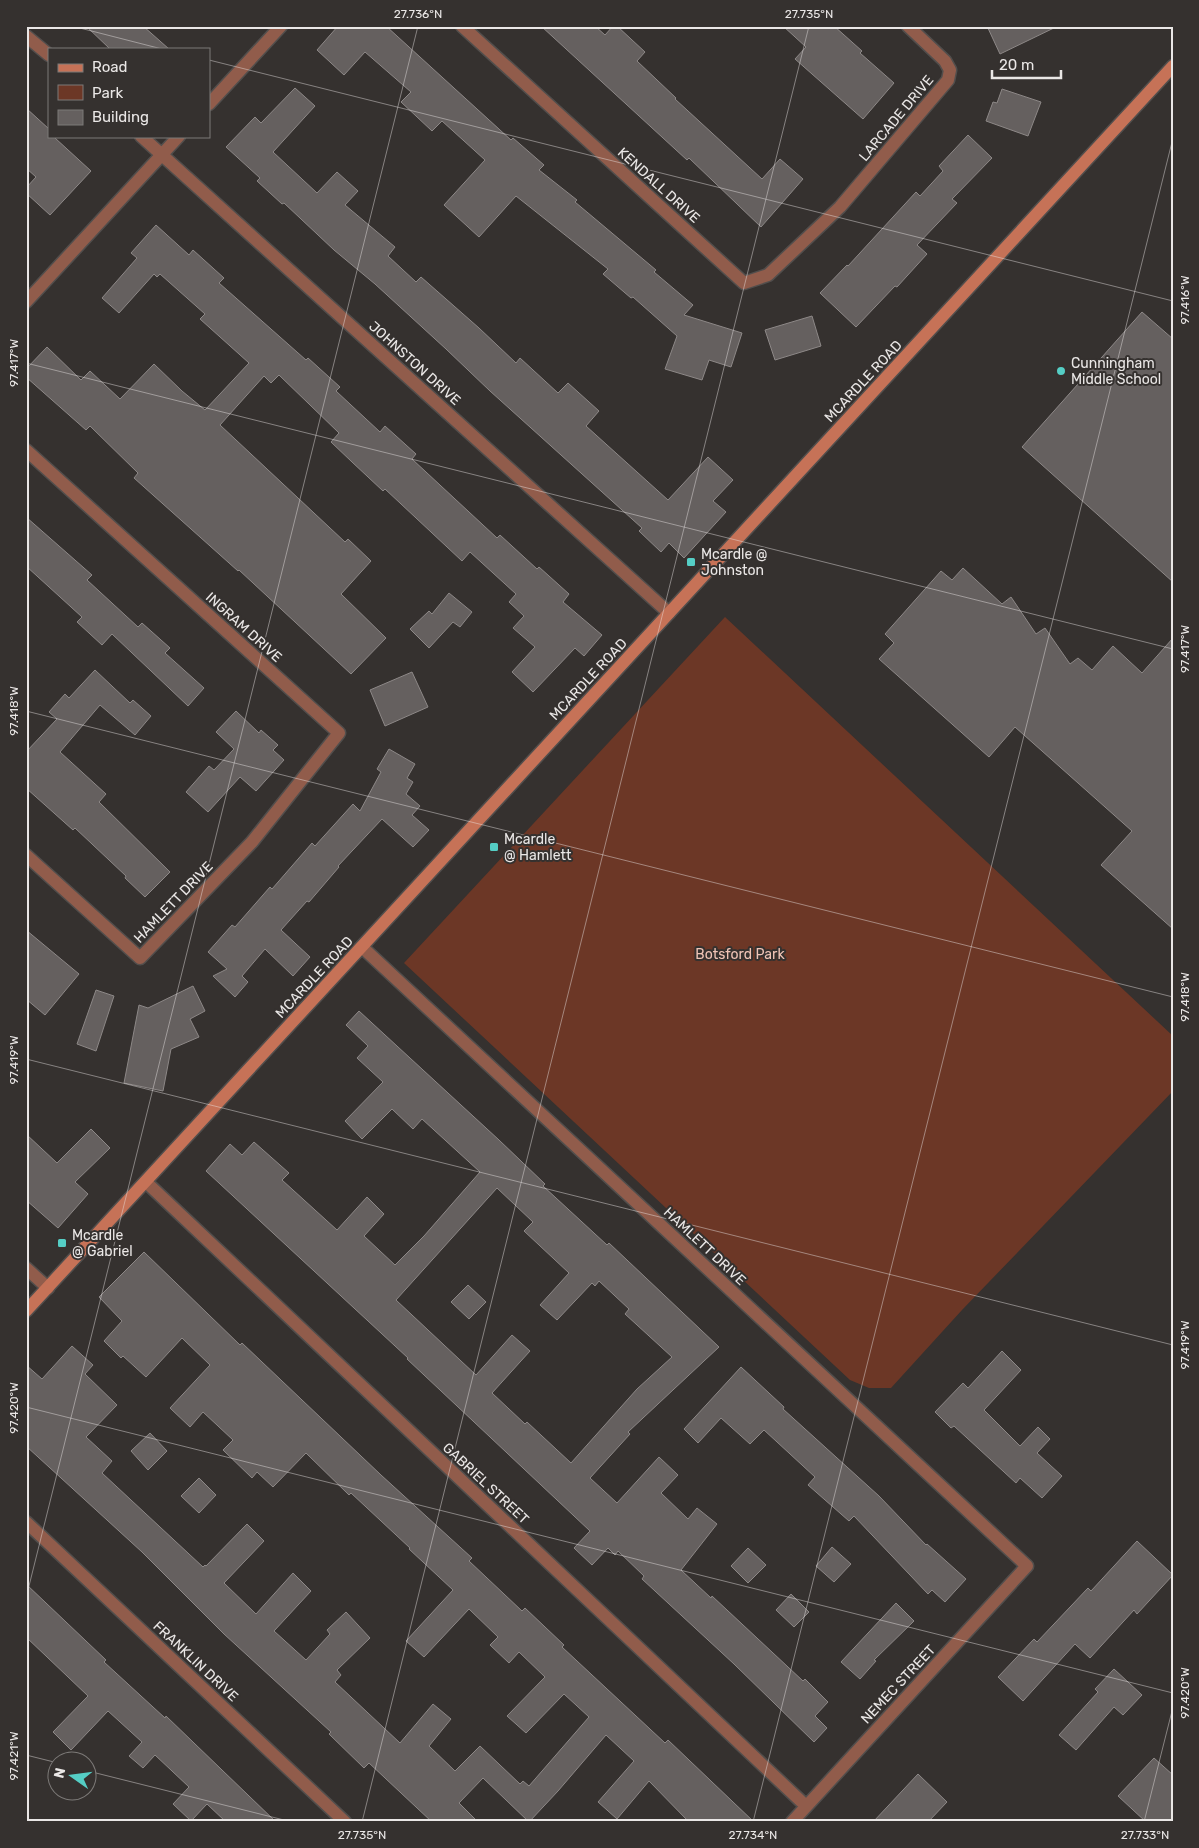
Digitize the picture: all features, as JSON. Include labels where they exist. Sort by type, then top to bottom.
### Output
[{"type":"main road","name":"MCARDLE ROAD","points":[[26,1311],[1173,66]]},
{"type":"street","points":[[210,103],[280,26]]},
{"type":"street","name":"KENDALL DRIVE","points":[[462,26],[744,282],[768,275],[840,207]]},
{"type":"street","name":"LARCADE DRIVE","points":[[840,207],[948,80],[950,70],[945,61],[908,26]]},
{"type":"street","points":[[26,36],[48,55]]},
{"type":"street","name":"JOHNSTON DRIVE","points":[[143,138],[669,613]]},
{"type":"street","points":[[26,302],[177,138]]},
{"type":"street","name":"INGRAM DRIVE","points":[[26,450],[339,733],[252,842]]},
{"type":"street","name":"HAMLETT DRIVE","points":[[26,855],[140,958],[252,842]]},
{"type":"street","name":"HAMLETT DRIVE","points":[[362,947],[1027,1566]]},
{"type":"street","name":"GABRIEL STREET","points":[[146,1182],[806,1806]]},
{"type":"street","points":[[26,1268],[48,1288]]},
{"type":"street","name":"FRANKLIN DRIVE","points":[[26,1522],[345,1822]]},
{"type":"street","name":"NEMEC STREET","points":[[792,1822],[1027,1566]]},
{"type":"green space","name":"Botsford Park","points":[[725,617],[1173,1036],[1173,1091],[962,1310],[891,1388],[869,1388],[850,1380],[404,963]]},
{"type":"building","points":[[86,26],[143,26],[168,48],[109,48]]},
{"type":"building","points":[[338,26],[386,26],[511,140],[513,138],[544,165],[539,170],[577,200],[575,202],[656,270],[654,272],[693,305],[684,315],[742,333],[731,367],[709,360],[702,380],[665,369],[677,336],[633,297],[631,298],[603,274],[608,269],[516,196],[479,237],[444,205],[485,160],[442,121],[432,131],[401,102],[411,92],[365,52],[344,75],[317,50]]},
{"type":"building","points":[[541,26],[595,26],[605,35],[613,26],[617,26],[645,52],[637,61],[675,99],[762,179],[780,159],[803,179],[761,227],[689,158],[687,160]]},
{"type":"building","points":[[783,26],[834,26],[862,51],[860,53],[894,83],[863,119],[795,59],[806,47]]},
{"type":"building","points":[[987,26],[1058,26],[1000,54]]},
{"type":"building","points":[[295,88],[315,106],[273,152],[317,193],[337,172],[358,191],[345,205],[395,247],[388,256],[416,282],[421,277],[516,363],[520,358],[558,393],[568,383],[599,411],[586,426],[668,500],[708,457],[733,480],[713,501],[726,512],[684,558],[669,543],[661,552],[639,531],[642,528],[375,284],[334,250],[284,203],[282,204],[257,181],[260,178],[226,147],[255,117],[261,123]]},
{"type":"building","points":[[1002,89],[1041,102],[1028,136],[986,121],[993,102],[997,103]]},
{"type":"building","points":[[26,108],[48,128],[48,138],[55,138],[91,171],[50,215],[26,193],[26,188],[36,177],[26,168]]},
{"type":"building","points":[[968,135],[992,158],[952,199],[957,203],[917,245],[927,254],[897,287],[895,286],[856,327],[820,293],[848,266],[916,192],[920,196],[943,171],[939,166]]},
{"type":"building","points":[[156,225],[189,255],[193,250],[224,278],[219,283],[306,360],[308,358],[340,387],[336,391],[380,432],[385,426],[416,454],[412,459],[497,538],[500,535],[537,569],[539,567],[569,594],[563,602],[602,635],[584,656],[575,648],[533,692],[512,672],[535,647],[513,628],[524,616],[509,602],[516,594],[470,552],[462,561],[385,489],[383,491],[331,442],[339,433],[279,375],[271,383],[264,376],[220,425],[345,542],[348,539],[371,561],[341,594],[386,638],[351,674],[239,570],[134,478],[138,473],[90,426],[86,430],[26,377],[26,369],[47,347],[81,380],[90,371],[120,399],[154,364],[205,410],[249,363],[200,319],[205,314],[160,274],[157,277],[154,274],[119,313],[102,298],[137,258],[131,253]]},
{"type":"building","points":[[1142,312],[1173,339],[1173,582],[1022,447]]},
{"type":"building","points":[[812,316],[821,346],[775,360],[765,330]]},
{"type":"building","points":[[26,517],[92,575],[87,580],[138,627],[142,623],[170,648],[165,653],[204,688],[188,706],[112,634],[102,645],[77,622],[82,617],[26,566]]},
{"type":"building","points":[[963,568],[1002,604],[1011,597],[1036,634],[1045,628],[1070,664],[1078,658],[1092,670],[1113,646],[1142,673],[1173,638],[1173,929],[1101,865],[1132,831],[1015,727],[989,757],[879,659],[894,643],[885,634],[941,571],[952,580]]},
{"type":"building","points":[[449,593],[472,612],[460,627],[453,622],[429,648],[410,629],[429,611],[432,614]]},
{"type":"building","points":[[95,670],[130,703],[133,700],[151,716],[135,735],[100,705],[60,752],[106,794],[99,802],[170,872],[145,897],[125,878],[126,876],[75,828],[73,830],[26,788],[26,752],[57,719],[49,712],[65,694],[69,698]]},
{"type":"building","points":[[412,672],[428,707],[385,726],[370,690]]},
{"type":"building","points":[[236,711],[259,733],[261,730],[278,745],[273,750],[284,760],[256,791],[240,777],[208,812],[186,792],[209,766],[214,770],[234,749],[216,732]]},
{"type":"building","points":[[389,749],[415,764],[407,778],[413,782],[406,794],[420,806],[412,815],[429,830],[413,847],[382,819],[338,866],[309,902],[307,901],[281,930],[310,957],[293,976],[265,949],[242,976],[248,982],[235,997],[213,976],[227,969],[208,952],[232,925],[235,927],[270,887],[272,889],[312,843],[315,846],[353,804],[360,811],[381,772],[377,769]]},
{"type":"building","points":[[26,930],[79,974],[45,1015],[26,999]]},
{"type":"building","points":[[193,986],[205,1011],[190,1019],[199,1037],[171,1049],[163,1091],[124,1083],[139,1005],[148,1008]]},
{"type":"building","points":[[96,990],[114,996],[96,1051],[77,1044]]},
{"type":"building","points":[[359,1011],[499,1140],[545,1184],[543,1186],[607,1245],[609,1243],[719,1347],[628,1432],[630,1434],[590,1478],[617,1503],[659,1457],[678,1475],[661,1493],[688,1519],[697,1508],[717,1524],[681,1570],[711,1598],[712,1596],[803,1681],[805,1679],[828,1702],[815,1716],[827,1728],[814,1742],[734,1664],[642,1579],[644,1576],[618,1551],[615,1555],[608,1548],[592,1565],[574,1548],[590,1531],[408,1358],[206,1171],[230,1144],[242,1155],[254,1142],[289,1173],[282,1180],[337,1230],[367,1197],[384,1214],[364,1236],[395,1265],[424,1236],[480,1172],[422,1119],[413,1129],[392,1109],[362,1139],[345,1121],[383,1082],[357,1058],[368,1046],[346,1025]],"holes":[[[497,1188],[533,1222],[524,1231],[569,1273],[540,1305],[557,1320],[592,1283],[595,1286],[599,1281],[629,1309],[625,1314],[672,1357],[637,1389],[571,1463],[527,1422],[525,1424],[492,1393],[530,1351],[512,1335],[476,1375],[396,1300]]]},
{"type":"building","points":[[91,1129],[110,1148],[75,1182],[88,1194],[58,1228],[26,1200],[26,1134],[57,1163]]},
{"type":"building","points":[[144,1252],[240,1345],[242,1343],[381,1475],[472,1558],[469,1561],[522,1611],[525,1608],[564,1645],[562,1647],[665,1743],[668,1740],[754,1822],[689,1822],[649,1781],[617,1819],[598,1802],[634,1761],[606,1735],[529,1822],[483,1778],[459,1803],[478,1822],[432,1822],[369,1763],[364,1768],[329,1734],[331,1732],[224,1634],[142,1552],[26,1446],[26,1365],[42,1379],[72,1346],[93,1365],[85,1374],[117,1405],[86,1437],[112,1461],[102,1473],[203,1567],[247,1524],[264,1541],[224,1583],[256,1614],[293,1573],[311,1591],[274,1631],[306,1660],[330,1634],[327,1630],[346,1612],[370,1638],[337,1670],[341,1675],[335,1682],[400,1743],[433,1704],[451,1719],[429,1746],[455,1771],[480,1746],[520,1784],[523,1781],[529,1786],[589,1717],[564,1694],[526,1733],[507,1716],[545,1677],[519,1652],[509,1663],[490,1645],[498,1637],[469,1609],[424,1657],[406,1641],[453,1590],[306,1453],[273,1487],[257,1472],[252,1478],[223,1450],[233,1440],[203,1412],[190,1427],[170,1408],[210,1365],[182,1338],[146,1377],[123,1356],[121,1358],[104,1341],[122,1321],[99,1297]]},
{"type":"building","points":[[468,1285],[486,1302],[469,1319],[451,1302]]},
{"type":"building","points":[[1002,1351],[1021,1370],[984,1410],[1020,1446],[1038,1427],[1050,1439],[1037,1453],[1062,1476],[1042,1498],[1020,1478],[1016,1483],[954,1426],[951,1428],[935,1412],[963,1383],[968,1388]]},
{"type":"building","points":[[741,1367],[784,1407],[783,1409],[879,1496],[926,1545],[966,1579],[945,1602],[932,1590],[928,1594],[854,1516],[849,1521],[808,1485],[815,1477],[764,1430],[750,1444],[721,1418],[698,1443],[684,1429]]},
{"type":"building","points":[[150,1433],[167,1451],[148,1470],[131,1451]]},
{"type":"building","points":[[199,1478],[216,1495],[199,1513],[181,1496]]},
{"type":"building","points":[[1137,1541],[1173,1575],[1137,1614],[1134,1610],[1090,1658],[1075,1644],[1023,1701],[998,1677],[1034,1639],[1037,1642],[1088,1588],[1091,1591]]},
{"type":"building","points":[[832,1547],[851,1564],[834,1582],[816,1566]]},
{"type":"building","points":[[748,1548],[766,1565],[748,1583],[731,1566]]},
{"type":"building","points":[[26,1584],[106,1660],[104,1662],[165,1718],[166,1716],[276,1822],[226,1822],[207,1804],[191,1821],[173,1804],[189,1787],[155,1755],[143,1768],[129,1756],[142,1742],[108,1711],[71,1750],[53,1732],[88,1696],[26,1637]]},
{"type":"building","points":[[791,1594],[809,1612],[794,1627],[776,1610]]},
{"type":"building","points":[[896,1603],[914,1621],[874,1660],[876,1661],[860,1679],[841,1662]]},
{"type":"building","points":[[1114,1669],[1142,1695],[1123,1715],[1114,1707],[1076,1750],[1059,1735],[1098,1692],[1095,1689]]},
{"type":"building","points":[[1154,1758],[1173,1775],[1173,1822],[1146,1822],[1118,1796]]},
{"type":"building","points":[[918,1774],[947,1802],[928,1822],[873,1822]]},
{"type":"place","name":"Cunningham Middle School","points":[[1061,371]]},
{"type":"place","name":"Mcardle @ Johnston","points":[[691,562]]},
{"type":"place","name":"Mcardle @ Hamlett","points":[[494,847]]},
{"type":"place","name":"Mcardle @ Gabriel","points":[[62,1243]]}]
